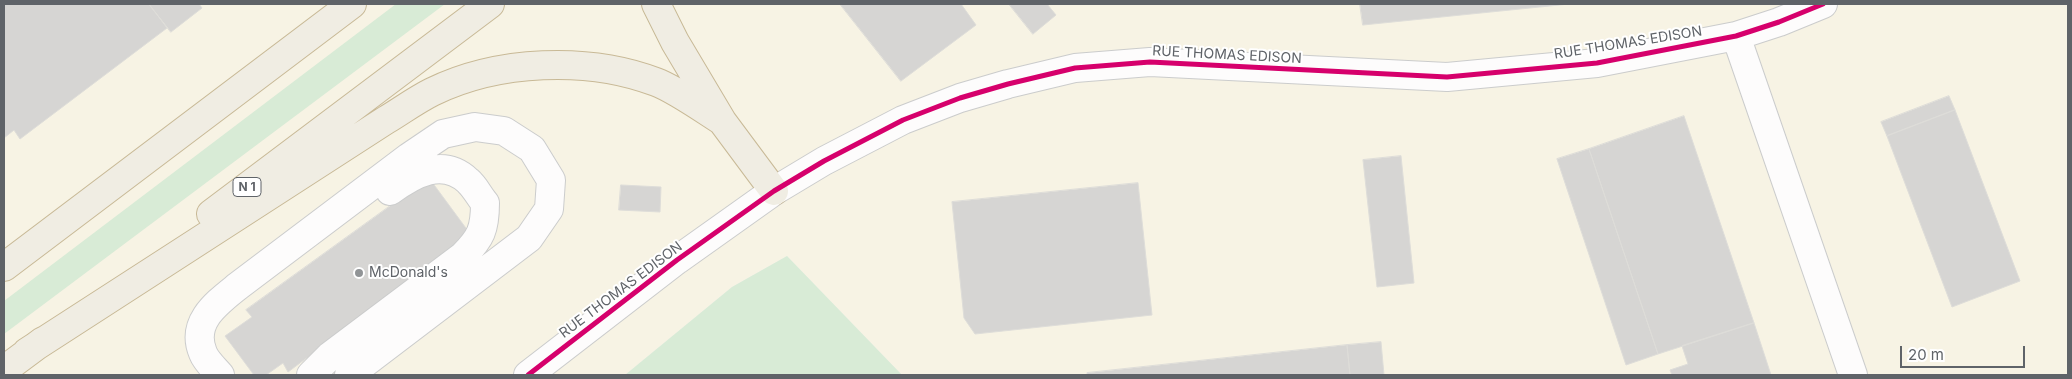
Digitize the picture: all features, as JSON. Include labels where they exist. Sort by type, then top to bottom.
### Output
[{"type":"highway","points":[[4,267],[352,4]]},
{"type":"highway","name":"N 1","points":[[4,370],[490,4]]},
{"type":"highway","points":[[656,4],[675,42],[722,121],[774,191]]},
{"type":"highway","points":[[28,352],[386,120],[431,92],[456,82],[478,75],[531,65],[590,66],[656,82],[722,121]]},
{"type":"street","name":"RUE THOMAS EDISON","points":[[528,375],[677,260],[774,191],[824,161],[903,120],[979,93],[1075,68],[1150,62],[1446,77],[1597,62],[1736,36],[1779,22],[1823,4]]},
{"type":"street","points":[[1736,36],[1853,375]]},
{"type":"street","points":[[220,375],[203,354],[200,339],[201,326],[205,315],[238,286],[409,157],[443,134],[475,127],[504,131],[532,149],[551,180],[549,209],[529,238],[349,375]]},
{"type":"street","points":[[238,286],[273,278],[410,176],[431,169],[447,169],[469,181],[485,203],[483,231],[476,243],[463,256],[330,356],[311,375]]},
{"type":"shaded area","points":[[4,4],[2068,4],[2068,375],[902,375],[787,256],[732,287],[625,375],[4,375]]},
{"type":"green space","points":[[396,4],[445,4],[4,334],[4,301]]},
{"type":"green space","points":[[787,256],[902,375],[625,375],[732,287]]},
{"type":"building","points":[[4,4],[149,4],[167,28],[20,139],[14,130],[4,138]]},
{"type":"building","points":[[149,4],[199,4],[202,8],[171,32]]},
{"type":"building","points":[[840,4],[961,4],[976,25],[901,81]]},
{"type":"building","points":[[1009,4],[1047,4],[1056,15],[1033,34]]},
{"type":"building","points":[[1360,4],[1569,4],[1363,25]]},
{"type":"building","points":[[1949,96],[1955,110],[1887,136],[1881,122]]},
{"type":"building","points":[[1955,110],[2020,281],[1952,307],[1887,136]]},
{"type":"building","points":[[1684,116],[1754,323],[1658,354],[1589,149]]},
{"type":"building","points":[[1589,149],[1658,354],[1626,365],[1557,159]]},
{"type":"building","points":[[1401,156],[1414,283],[1377,287],[1363,160]]},
{"type":"building","name":"McDonald's","points":[[429,178],[471,235],[288,372],[283,363],[266,375],[254,375],[225,336],[252,317],[246,310]]},
{"type":"building","points":[[1138,183],[1152,315],[975,334],[964,318],[952,202]]},
{"type":"building","points":[[621,185],[661,187],[660,212],[619,210]]},
{"type":"building","points":[[1754,323],[1771,375],[1672,375],[1670,370],[1688,364],[1682,346]]},
{"type":"building","points":[[1381,342],[1384,375],[1350,375],[1347,345]]},
{"type":"building","points":[[1347,345],[1350,375],[1087,375],[1087,373]]},
{"type":"cycle path","points":[[528,375],[677,260],[774,191],[824,161],[903,120],[960,98],[1008,84],[1075,68],[1150,62],[1447,77],[1597,63],[1736,36],[1779,22],[1823,4]]},
{"type":"place","name":"McDonald's","points":[[359,273]]}]
